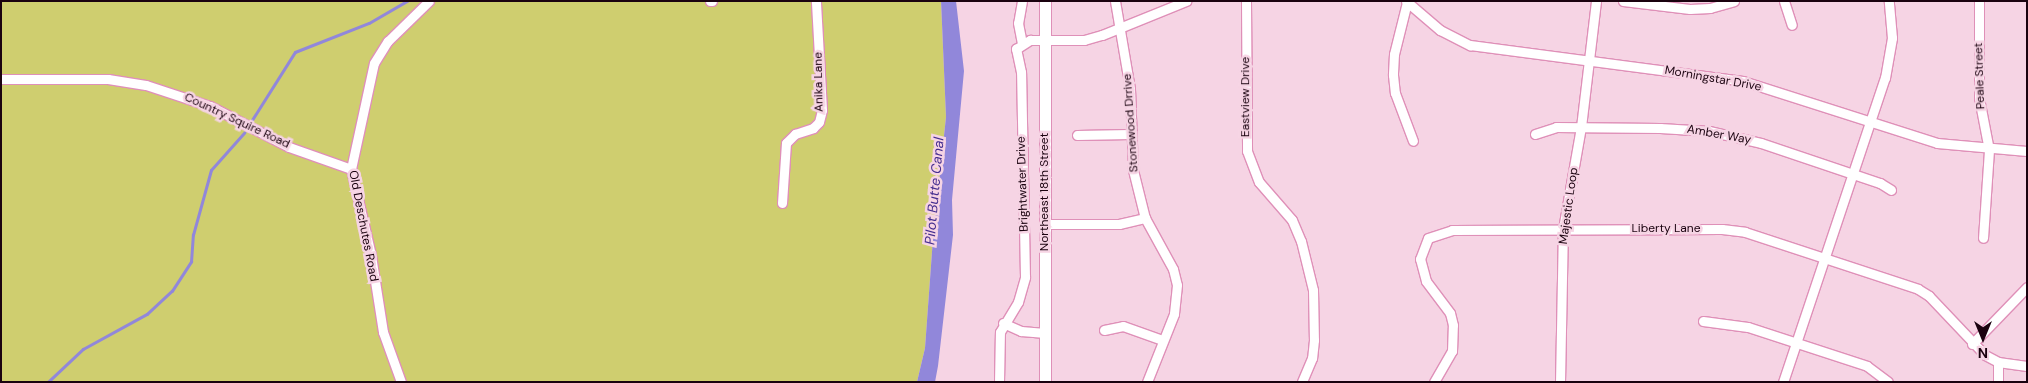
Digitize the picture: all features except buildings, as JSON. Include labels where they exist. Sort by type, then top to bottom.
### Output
[{"type":"main road","name":"Northeast 18th Street","points":[[1045,1],[1045,382]]},
{"type":"street","name":"Old Deschutes Road","points":[[401,382],[383,332],[371,255],[351,169],[374,62],[388,41],[429,1]]},
{"type":"street","name":"Anika Lane","points":[[782,203],[786,143],[795,134],[813,128],[819,122],[822,110],[816,1]]},
{"type":"street","name":"Brightwater Drive","points":[[999,382],[998,341],[1003,323],[1018,302],[1025,278],[1021,72],[1016,53],[1022,43],[1018,23],[1022,1]]},
{"type":"street","name":"Stonewood Drrive","points":[[1115,1],[1118,28],[1130,89],[1132,170],[1145,218],[1173,269],[1177,285],[1174,314],[1162,340],[1147,382]]},
{"type":"street","points":[[1022,43],[1084,40],[1186,1]]},
{"type":"street","name":"Eastview Drive","points":[[1246,1],[1247,151],[1258,182],[1292,220],[1302,241],[1313,290],[1312,358],[1302,382]]},
{"type":"street","name":"Majestic Loop","points":[[1560,382],[1563,229],[1581,127],[1596,1]]},
{"type":"street","points":[[1623,1],[1690,9],[1710,8],[1734,1]]},
{"type":"street","points":[[1784,1],[1792,26]]},
{"type":"street","points":[[1783,382],[1798,343],[1890,58],[1892,22],[1889,1]]},
{"type":"street","name":"Peale Street","points":[[1979,1],[1979,98],[1989,150],[1983,238]]},
{"type":"street","points":[[1407,2],[1394,54],[1393,75],[1395,93],[1413,141]]},
{"type":"street","name":"Morningstar Drive","points":[[1407,2],[1440,30],[1470,45],[1742,81],[1937,143],[1989,150],[2027,151]]},
{"type":"street","name":"Country Squire Road","points":[[1,79],[108,79],[154,87],[210,106],[289,147],[351,169]]},
{"type":"street","name":"Amber Way","points":[[1535,134],[1556,127],[1709,131],[1761,143],[1852,173],[1891,190]]},
{"type":"street","points":[[1076,135],[1130,134]]},
{"type":"street","points":[[1045,224],[1120,224],[1145,218]]},
{"type":"street","name":"Liberty Lane","points":[[1434,382],[1452,351],[1453,325],[1450,313],[1421,269],[1422,248],[1428,238],[1452,230],[1722,229],[1761,237],[1918,289],[1940,306],[1972,344],[1998,362],[2027,366]]},
{"type":"street","points":[[1972,344],[2027,287]]},
{"type":"street","points":[[1703,321],[1748,327],[1798,343],[1867,366],[1888,382]]},
{"type":"street","points":[[1003,323],[1021,331],[1045,333]]},
{"type":"street","points":[[1104,330],[1123,326],[1162,340]]},
{"type":"street","points":[[1998,362],[1998,382]]},
{"type":"shaded area","points":[[1,1],[941,1],[946,117],[933,238],[925,348],[917,382],[1,382]]},
{"type":"shaded area","points":[[941,1],[956,1],[964,71],[952,200],[953,235],[938,366],[935,382],[917,382],[925,348],[933,238],[946,117]]},
{"type":"waterway","points":[[252,120],[295,52],[369,23],[407,1]]},
{"type":"waterway","points":[[48,382],[83,349],[147,314],[172,291],[191,262],[193,235],[211,170],[244,133]]},
{"type":"water label","name":"Pilot Butte Canal","points":[[934,191]]}]
